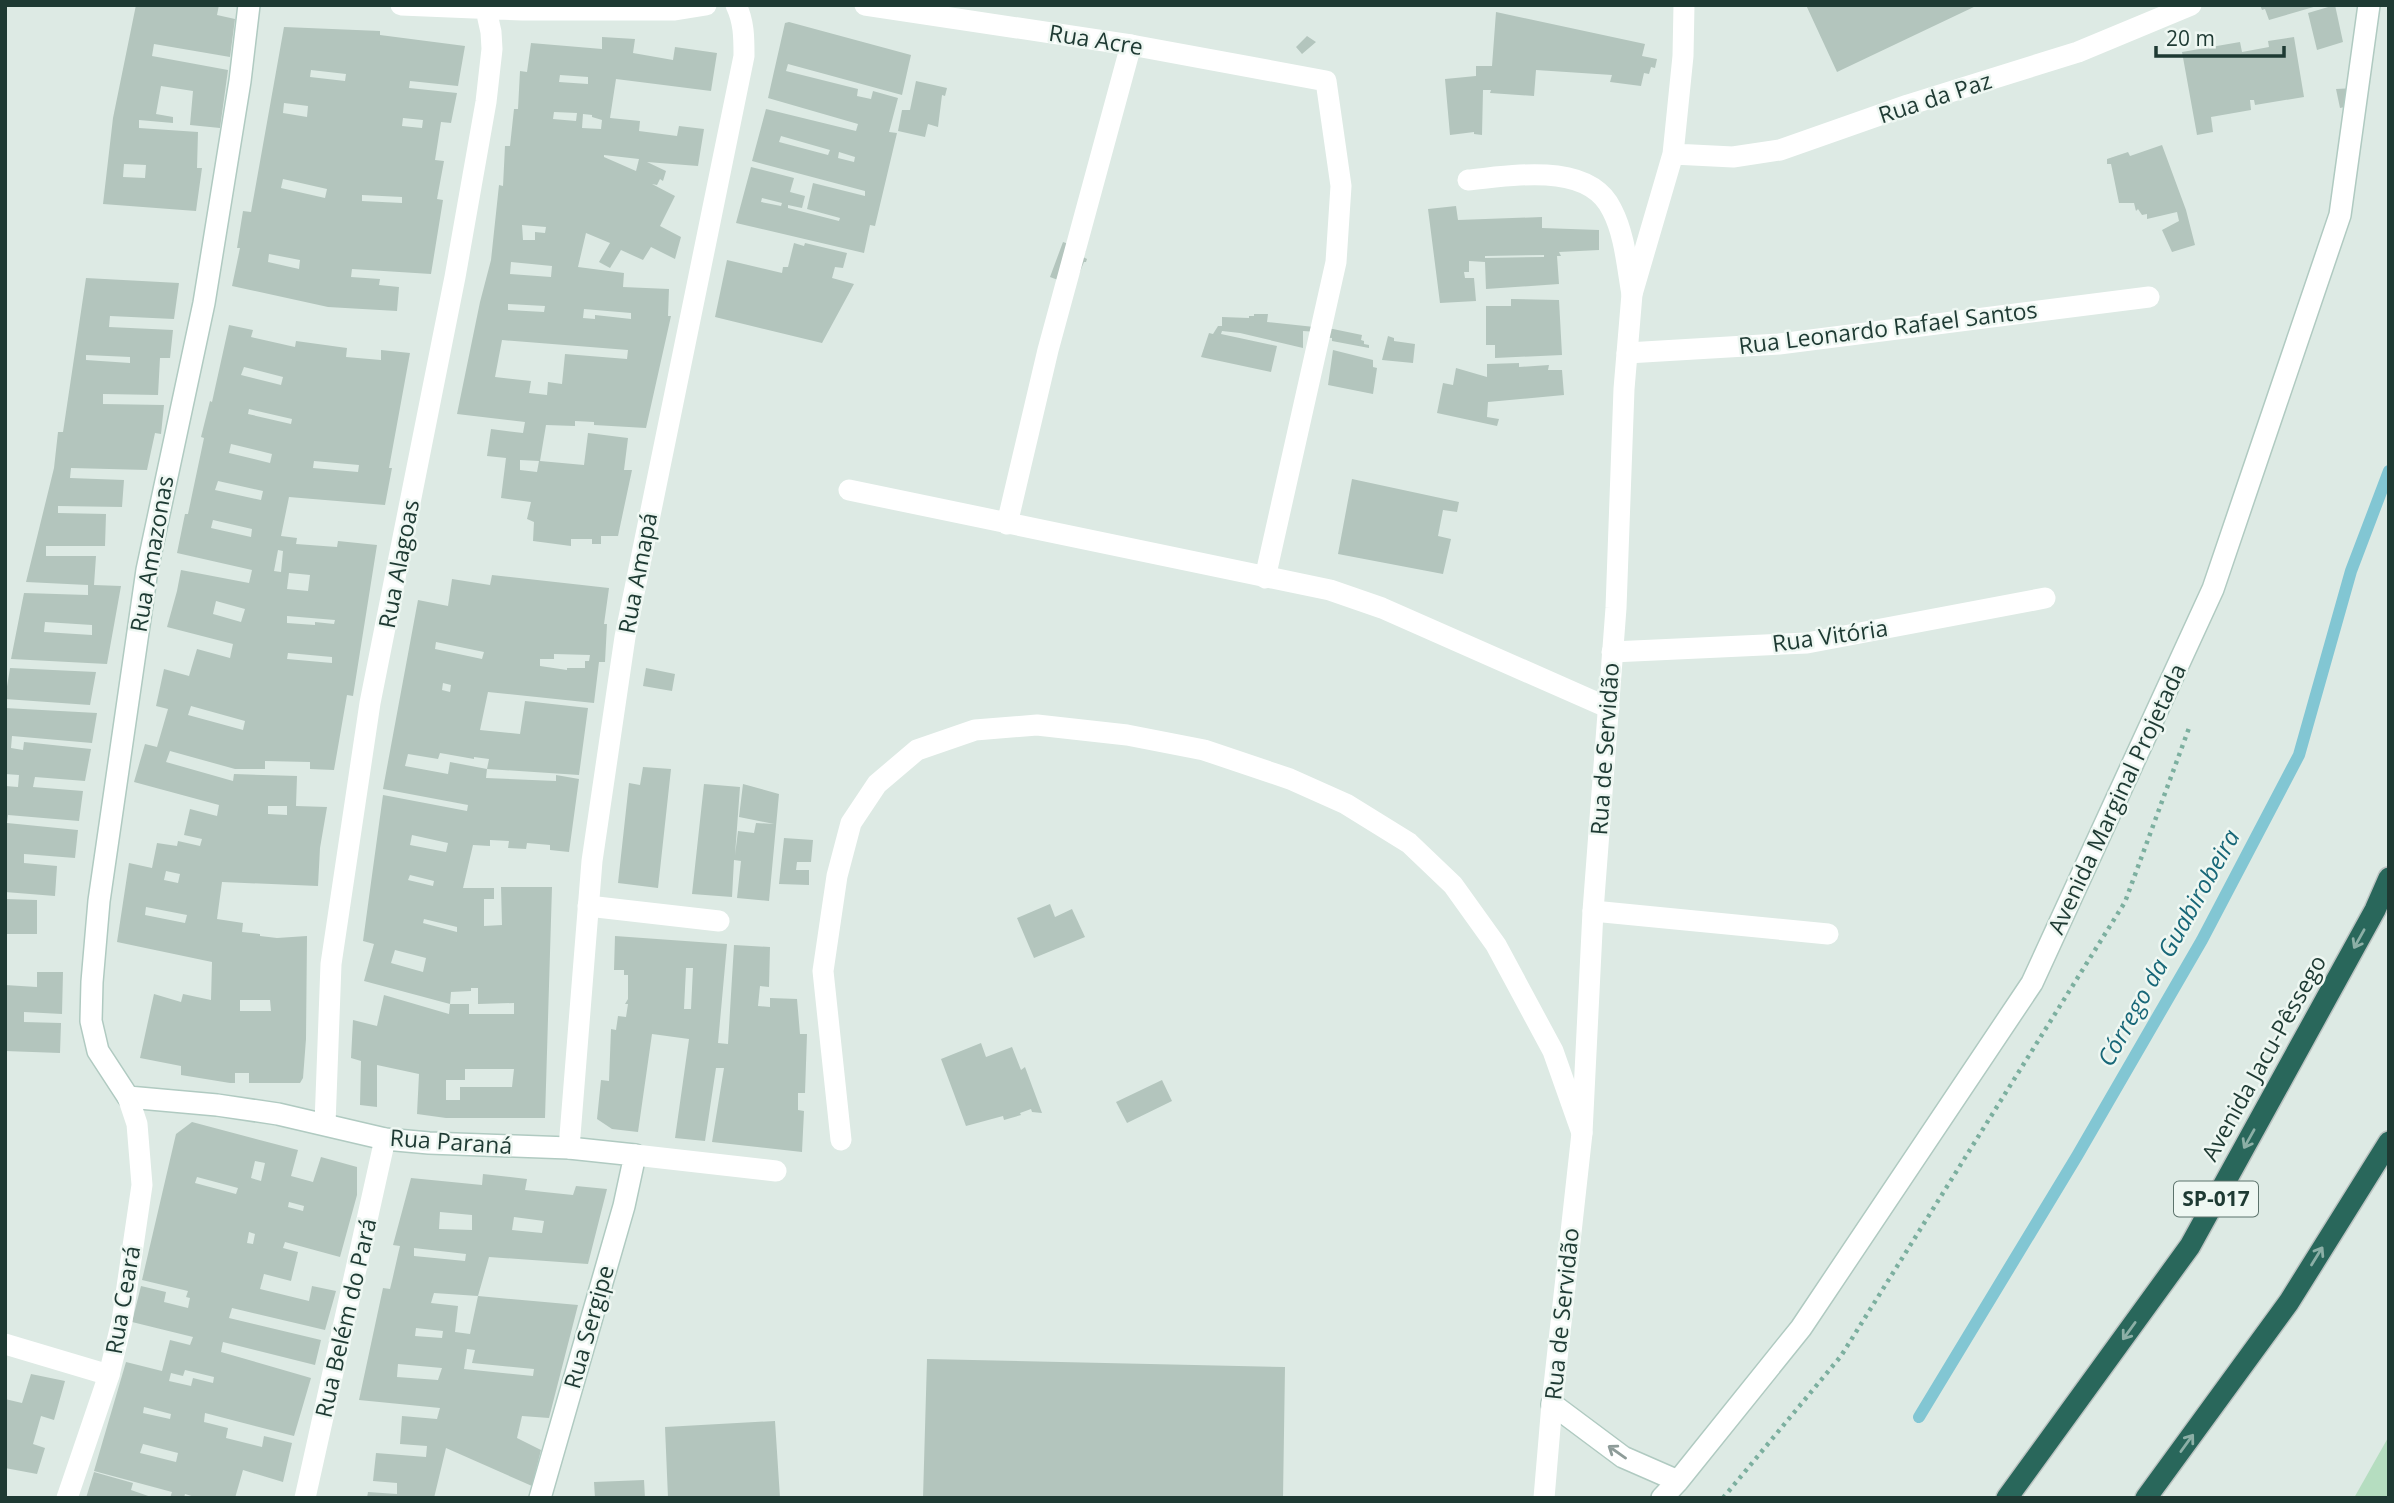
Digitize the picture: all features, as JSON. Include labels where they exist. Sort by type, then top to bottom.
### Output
[{"type":"highway","name":"Avenida Jacu-Pêssego","points":[[2007,1498],[2190,1246],[2375,910],[2389,878]]},
{"type":"highway","points":[[2146,1498],[2289,1302],[2389,1142]]},
{"type":"street","name":"Rua Amazonas","points":[[128,1097],[98,1051],[91,1021],[99,901],[147,570],[204,303],[240,81],[249,5]]},
{"type":"street","points":[[401,5],[486,6],[522,10],[675,10],[706,5]]},
{"type":"street","name":"Rua Amapá","points":[[569,1148],[588,906],[627,624],[744,56],[744,30],[736,5]]},
{"type":"street","name":"Rua Acre","points":[[865,5],[1131,45],[1326,81],[1341,186],[1336,262],[1265,578]]},
{"type":"street","name":"Rua de Servidão","points":[[1544,1498],[1582,1133],[1592,911],[1609,708],[1632,294],[1673,155],[1683,57],[1684,5]]},
{"type":"street","name":"Rua da Paz","points":[[1673,155],[1733,157],[1780,150],[1908,105],[2078,52],[2190,5]]},
{"type":"street","name":"Avenida Marginal Projetada","points":[[1662,1498],[1801,1328],[2032,983],[2214,589],[2340,215],[2369,5]]},
{"type":"street","name":"Rua Alagoas","points":[[325,1124],[331,964],[370,703],[455,277],[486,102],[492,49],[486,6]]},
{"type":"street","points":[[1007,524],[1048,350],[1131,45]]},
{"type":"street","points":[[1468,180],[1545,175],[1581,181],[1602,193],[1613,211],[1632,294]]},
{"type":"street","name":"Rua Leonardo Rafael Santos","points":[[1627,353],[1779,344],[2149,296]]},
{"type":"street","points":[[849,490],[1329,590],[1382,607],[1609,708]]},
{"type":"street","name":"Rua Vitória","points":[[1612,652],[1807,643],[2045,598]]},
{"type":"street","points":[[841,1140],[823,971],[837,876],[851,823],[877,784],[917,750],[975,730],[1037,725],[1127,735],[1204,750],[1290,779],[1346,804],[1409,843],[1452,885],[1496,945],[1553,1051],[1582,1133]]},
{"type":"street","points":[[588,906],[719,921]]},
{"type":"street","points":[[1592,911],[1828,934]]},
{"type":"street","name":"Rua Paraná","points":[[128,1097],[278,1114],[385,1139],[569,1148],[776,1171]]},
{"type":"street","name":"Rua Ceará","points":[[68,1498],[109,1375],[122,1321],[142,1185],[137,1124],[128,1097]]},
{"type":"street","name":"Rua Belém do Pará","points":[[305,1498],[385,1139]]},
{"type":"street","name":"Rua Sergipe","points":[[540,1498],[624,1206],[635,1155]]},
{"type":"street","points":[[5,1344],[109,1375]]},
{"type":"street","points":[[1552,1404],[1623,1457],[1678,1481]]},
{"type":"green space","points":[[2389,1436],[2389,1498],[2354,1498]]},
{"type":"building","points":[[136,5],[219,5],[217,15],[235,19],[230,57],[154,44],[152,56],[228,70],[220,128],[190,125],[193,91],[161,86],[156,114],[173,117],[173,123],[139,120],[139,128],[198,132],[197,168],[202,168],[196,211],[103,204],[113,118]],"holes":[[[124,164],[146,165],[145,178],[123,177]]]},
{"type":"building","points":[[1806,5],[1978,5],[1837,72]]},
{"type":"building","points":[[2260,5],[2317,6],[2269,20],[2265,9],[2262,10]]},
{"type":"building","points":[[2335,5],[2343,42],[2317,50],[2308,13]]},
{"type":"building","points":[[1496,12],[1645,44],[1642,56],[1657,59],[1655,68],[1651,67],[1649,74],[1644,73],[1641,86],[1610,82],[1612,75],[1536,70],[1534,96],[1490,93],[1491,90],[1483,90],[1482,135],[1474,132],[1450,135],[1445,79],[1476,76],[1476,66],[1492,66]]},
{"type":"building","points":[[785,23],[911,55],[902,95],[788,64],[786,71],[858,89],[857,96],[871,99],[873,91],[898,98],[889,132],[897,133],[875,226],[870,225],[864,253],[736,223],[751,167],[794,178],[790,192],[805,196],[802,208],[788,205],[788,208],[839,221],[840,218],[807,209],[813,183],[865,196],[865,191],[752,161],[766,109],[856,131],[858,124],[768,98]],"holes":[[[781,136],[830,150],[828,155],[779,142]],[[839,152],[855,157],[854,162],[838,158]],[[762,198],[782,203],[781,206],[761,202]]]},
{"type":"building","points":[[284,27],[380,31],[380,35],[465,46],[458,86],[410,81],[409,88],[457,93],[451,123],[441,122],[435,160],[444,161],[437,199],[443,200],[431,274],[352,269],[351,277],[380,279],[379,285],[399,287],[397,311],[328,307],[232,286],[240,248],[237,248],[243,211],[251,212]],"holes":[[[311,70],[346,74],[345,81],[310,77]],[[284,103],[308,106],[307,117],[283,113]],[[403,118],[423,120],[422,128],[402,126]],[[283,179],[327,189],[325,198],[281,188]],[[362,195],[402,197],[402,203],[362,201]],[[269,254],[300,260],[299,269],[268,262]]]},
{"type":"building","points":[[1307,36],[1316,42],[1302,54],[1296,47]]},
{"type":"building","points":[[602,37],[635,39],[633,53],[673,60],[675,47],[717,53],[711,91],[616,79],[610,118],[640,121],[639,131],[677,136],[679,126],[704,129],[698,166],[647,162],[666,171],[663,181],[660,179],[657,185],[652,184],[675,196],[660,226],[681,237],[675,259],[651,247],[643,260],[621,250],[610,268],[599,262],[610,243],[586,233],[578,267],[624,273],[623,287],[669,289],[668,316],[671,316],[646,428],[594,425],[594,422],[575,421],[575,426],[546,425],[540,461],[584,465],[588,433],[628,438],[624,470],[632,470],[618,536],[601,536],[601,544],[592,544],[592,539],[571,539],[571,546],[533,541],[534,522],[527,519],[531,502],[501,498],[506,458],[487,456],[491,429],[523,433],[525,422],[457,414],[491,260],[499,185],[503,186],[505,146],[510,146],[514,109],[518,109],[520,71],[527,72],[531,43],[602,49]],"holes":[[[560,75],[588,77],[588,84],[559,82]],[[554,112],[577,113],[576,121],[553,119]],[[583,114],[602,120],[601,129],[582,128]],[[604,155],[639,159],[636,171]],[[522,225],[546,227],[545,233],[535,232],[535,240],[523,240]],[[511,262],[552,266],[551,277],[510,274]],[[508,304],[545,306],[544,312],[508,310]],[[584,309],[631,313],[631,319],[595,315],[595,319],[583,318]],[[502,340],[628,350],[627,359],[565,354],[562,384],[548,382],[547,395],[529,393],[531,381],[495,377]],[[520,460],[539,461],[537,472],[520,470]]]},
{"type":"building","points":[[2294,37],[2304,97],[2255,105],[2254,100],[2250,100],[2251,110],[2211,117],[2213,132],[2197,135],[2182,52],[2240,42],[2242,52],[2269,47],[2268,41]]},
{"type":"building","points":[[916,81],[947,88],[945,96],[942,95],[938,127],[928,124],[925,137],[898,131],[902,110],[910,110]]},
{"type":"building","points":[[2355,88],[2354,105],[2340,108],[2336,89]]},
{"type":"building","points":[[2162,145],[2186,210],[2195,245],[2172,252],[2162,230],[2179,221],[2177,212],[2147,219],[2147,214],[2142,215],[2138,209],[2136,211],[2134,203],[2119,203],[2111,164],[2107,164],[2107,159],[2128,152],[2130,156]]},
{"type":"building","points":[[1456,206],[1458,220],[1542,217],[1542,228],[1599,230],[1599,250],[1559,252],[1559,284],[1486,289],[1485,262],[1469,261],[1469,272],[1464,272],[1465,278],[1474,278],[1476,301],[1440,303],[1428,209]],"holes":[[[1544,255],[1544,257],[1485,258]]]},
{"type":"building","points":[[1063,242],[1086,250],[1083,257],[1087,259],[1086,262],[1074,286],[1050,277]]},
{"type":"building","points":[[794,243],[847,253],[843,268],[835,267],[832,278],[854,284],[822,343],[715,317],[727,260],[782,273],[783,267],[788,267]]},
{"type":"building","points":[[86,278],[179,283],[174,319],[110,316],[109,327],[173,330],[170,358],[160,358],[158,395],[103,394],[103,404],[164,405],[161,434],[155,433],[147,470],[71,468],[70,478],[124,480],[122,507],[58,506],[58,513],[106,514],[105,546],[46,546],[46,556],[96,556],[94,585],[121,586],[107,664],[11,659],[24,593],[88,595],[88,585],[26,582],[54,468],[58,432],[63,432]],"holes":[[[86,355],[130,357],[130,363],[86,360]],[[45,622],[92,625],[92,635],[44,632]]]},
{"type":"building","points":[[1511,299],[1559,300],[1562,355],[1495,358],[1495,345],[1486,345],[1486,306],[1511,306]]},
{"type":"building","points":[[1254,314],[1268,314],[1267,322],[1362,335],[1361,340],[1369,345],[1369,348],[1318,337],[1318,332],[1303,331],[1303,348],[1222,331],[1221,334],[1277,346],[1271,372],[1201,357],[1209,333],[1213,334],[1218,326],[1222,326],[1222,317],[1249,318]]},
{"type":"building","points":[[229,325],[253,330],[251,337],[295,347],[296,341],[347,348],[346,357],[381,360],[381,350],[410,353],[385,505],[289,497],[281,536],[297,538],[296,544],[337,547],[338,541],[377,545],[353,696],[347,695],[334,770],[310,769],[310,762],[265,761],[265,769],[235,769],[170,751],[166,762],[233,781],[234,774],[297,776],[296,806],[327,807],[320,848],[318,886],[222,882],[217,919],[243,923],[242,932],[260,936],[307,936],[306,1039],[303,1078],[300,1083],[249,1083],[249,1073],[235,1073],[235,1083],[230,1083],[181,1075],[181,1066],[140,1058],[154,994],[181,1002],[183,994],[211,1000],[212,962],[117,942],[129,863],[152,868],[157,843],[177,846],[178,841],[200,846],[202,839],[184,835],[190,809],[217,816],[219,805],[134,782],[145,744],[157,747],[168,709],[156,706],[164,669],[189,676],[197,649],[230,658],[233,644],[167,627],[181,570],[249,583],[252,570],[177,553],[204,438],[201,437],[210,401],[212,402]],"holes":[[[244,367],[283,377],[281,385],[241,375]],[[249,409],[292,419],[291,424],[248,414]],[[231,444],[272,454],[270,463],[229,453]],[[314,461],[359,465],[358,472],[313,468]],[[218,481],[263,491],[261,500],[215,490]],[[213,520],[252,529],[251,537],[211,528]],[[278,550],[283,551],[281,572],[274,571]],[[289,573],[310,575],[308,591],[287,589]],[[216,601],[245,609],[241,622],[213,614]],[[287,616],[335,620],[334,624],[315,622],[315,625],[287,623]],[[288,653],[332,657],[332,663],[287,659]],[[191,706],[245,721],[243,730],[188,715]],[[268,806],[287,806],[287,815],[268,814]],[[166,871],[180,874],[178,883],[164,880]],[[146,907],[187,915],[185,923],[145,915]],[[240,1000],[270,1000],[271,1011],[240,1011]]]},
{"type":"building","points":[[1388,336],[1394,338],[1394,341],[1415,344],[1413,363],[1382,360]]},
{"type":"building","points":[[1333,350],[1373,360],[1373,367],[1377,368],[1373,394],[1328,385]]},
{"type":"building","points":[[1519,363],[1519,367],[1549,365],[1548,370],[1562,370],[1564,395],[1488,402],[1487,417],[1499,419],[1497,426],[1437,413],[1443,383],[1453,385],[1456,368],[1487,377],[1487,364]]},
{"type":"building","points":[[1352,479],[1459,502],[1457,512],[1443,510],[1438,536],[1451,539],[1443,574],[1338,554]]},
{"type":"building","points":[[492,575],[609,588],[604,624],[607,624],[605,662],[599,662],[594,703],[488,692],[480,730],[520,734],[525,701],[588,708],[579,775],[487,769],[486,778],[556,781],[556,775],[579,779],[569,852],[550,850],[550,845],[527,843],[526,849],[508,848],[509,841],[490,840],[490,846],[473,845],[463,888],[494,888],[494,899],[484,899],[484,926],[502,925],[501,887],[552,887],[545,1118],[446,1118],[417,1114],[419,1074],[377,1065],[377,1107],[360,1105],[361,1061],[351,1058],[353,1020],[377,1026],[384,995],[449,1014],[450,1004],[364,981],[374,944],[363,941],[383,795],[467,811],[468,805],[383,789],[418,600],[448,606],[452,579],[490,585]],"holes":[[[436,642],[484,652],[482,659],[435,649]],[[554,654],[590,655],[589,661],[585,661],[585,668],[567,670],[540,666],[540,659],[554,659]],[[443,683],[451,685],[450,692],[442,690]],[[440,753],[489,759],[487,769],[450,762],[448,774],[405,766],[408,754],[438,759]],[[412,835],[448,843],[446,852],[410,845]],[[410,875],[434,881],[433,886],[408,880]],[[424,919],[457,927],[457,932],[423,923]],[[395,950],[426,958],[423,972],[391,963]],[[478,988],[478,1004],[514,1003],[514,1014],[469,1014],[469,1004],[450,1004],[451,992]],[[465,1069],[514,1069],[512,1087],[460,1087],[460,1100],[446,1100],[446,1080],[465,1080]]]},
{"type":"building","points":[[10,668],[96,672],[90,705],[5,699]]},
{"type":"building","points":[[646,668],[675,674],[672,691],[643,686]]},
{"type":"building","points":[[5,708],[97,713],[92,743],[12,736],[11,748],[23,750],[24,742],[91,749],[85,781],[35,777],[33,787],[83,791],[79,821],[8,815],[7,823],[78,830],[75,858],[24,854],[24,863],[57,866],[55,896],[5,892],[5,786],[18,787],[19,775],[5,774]]},
{"type":"building","points":[[643,767],[671,769],[658,888],[618,883],[629,783],[640,785]]},
{"type":"building","points":[[704,784],[740,787],[735,855],[738,831],[754,833],[756,823],[774,824],[739,817],[743,784],[779,794],[769,901],[737,898],[741,861],[734,860],[732,897],[692,894]]},
{"type":"building","points":[[784,838],[813,840],[811,862],[797,862],[796,870],[809,870],[809,885],[779,884]]},
{"type":"building","points":[[5,899],[37,900],[37,934],[5,934]]},
{"type":"building","points":[[1050,904],[1055,917],[1072,909],[1085,937],[1034,958],[1017,918]]},
{"type":"building","points":[[615,936],[727,944],[718,1043],[728,1044],[734,945],[770,947],[769,987],[760,986],[758,1006],[770,1007],[770,998],[797,999],[800,1034],[807,1034],[805,1093],[798,1093],[798,1110],[804,1111],[802,1152],[712,1142],[724,1068],[716,1068],[705,1141],[675,1138],[689,1039],[652,1034],[638,1132],[612,1129],[597,1119],[601,1080],[609,1081],[611,1029],[616,1030],[618,1016],[626,1017],[628,1004],[625,1004],[628,999],[628,975],[624,975],[624,970],[614,970]],"holes":[[[686,968],[693,968],[691,1009],[684,1009]]]},
{"type":"building","points":[[37,972],[63,972],[62,1014],[24,1012],[24,1022],[61,1023],[60,1053],[5,1051],[5,985],[37,987]]},
{"type":"building","points":[[981,1043],[986,1057],[1012,1047],[1021,1070],[1025,1067],[1042,1113],[1032,1112],[1031,1109],[1004,1120],[1003,1116],[966,1126],[941,1059]]},
{"type":"building","points":[[1162,1080],[1172,1101],[1127,1123],[1116,1102]]},
{"type":"building","points":[[192,1122],[298,1150],[291,1176],[313,1182],[321,1157],[357,1167],[357,1195],[340,1257],[285,1242],[283,1248],[298,1252],[291,1281],[264,1274],[260,1289],[309,1301],[312,1286],[336,1291],[325,1330],[232,1308],[229,1318],[321,1340],[315,1365],[223,1342],[221,1352],[311,1378],[294,1436],[205,1413],[204,1422],[228,1428],[226,1438],[262,1447],[264,1436],[292,1443],[283,1482],[243,1470],[235,1498],[198,1498],[185,1494],[184,1498],[170,1498],[172,1492],[94,1471],[126,1362],[162,1371],[170,1340],[190,1345],[193,1337],[132,1322],[141,1286],[166,1292],[164,1302],[188,1308],[188,1291],[142,1280],[176,1134]],"holes":[[[255,1161],[265,1163],[261,1181],[251,1178]],[[197,1177],[238,1188],[236,1194],[195,1183]],[[289,1202],[304,1206],[303,1211],[288,1207]],[[249,1232],[255,1234],[253,1244],[247,1243]],[[185,1370],[214,1377],[213,1383],[193,1378],[191,1386],[169,1381],[171,1373],[183,1376]],[[144,1407],[171,1414],[170,1419],[143,1413]],[[143,1444],[178,1453],[176,1462],[140,1453]]]},
{"type":"building","points":[[483,1174],[527,1179],[525,1190],[573,1195],[576,1186],[607,1189],[588,1264],[489,1257],[478,1296],[578,1305],[549,1418],[522,1416],[517,1438],[541,1450],[532,1486],[446,1448],[434,1498],[367,1498],[368,1492],[397,1494],[397,1483],[373,1481],[376,1453],[426,1457],[427,1446],[400,1444],[402,1416],[437,1419],[440,1408],[359,1400],[383,1288],[390,1289],[392,1281],[400,1246],[393,1245],[411,1178],[482,1185]],"holes":[[[440,1212],[472,1215],[472,1230],[439,1229]],[[514,1217],[544,1221],[542,1233],[512,1230]],[[414,1248],[466,1254],[465,1261],[414,1256]],[[434,1293],[478,1296],[470,1334],[455,1332],[458,1306],[431,1303]],[[416,1328],[443,1331],[442,1338],[415,1336]],[[467,1349],[475,1350],[472,1363],[534,1369],[533,1376],[464,1369]],[[398,1364],[442,1368],[438,1380],[397,1377]]]},
{"type":"building","points":[[927,1359],[1285,1367],[1283,1498],[923,1498]]},
{"type":"building","points":[[31,1374],[65,1381],[54,1420],[41,1416],[33,1444],[45,1448],[37,1474],[5,1468],[5,1399],[22,1403]]},
{"type":"building","points":[[775,1421],[780,1498],[668,1498],[665,1427]]},
{"type":"building","points":[[94,1472],[133,1483],[131,1490],[154,1498],[86,1498]]},
{"type":"building","points":[[644,1480],[645,1498],[595,1498],[594,1482]]},
{"type":"waterway","name":"Córrego da Guabirobeira","points":[[1919,1417],[2077,1156],[2202,940],[2299,755],[2351,571],[2389,471]]}]
